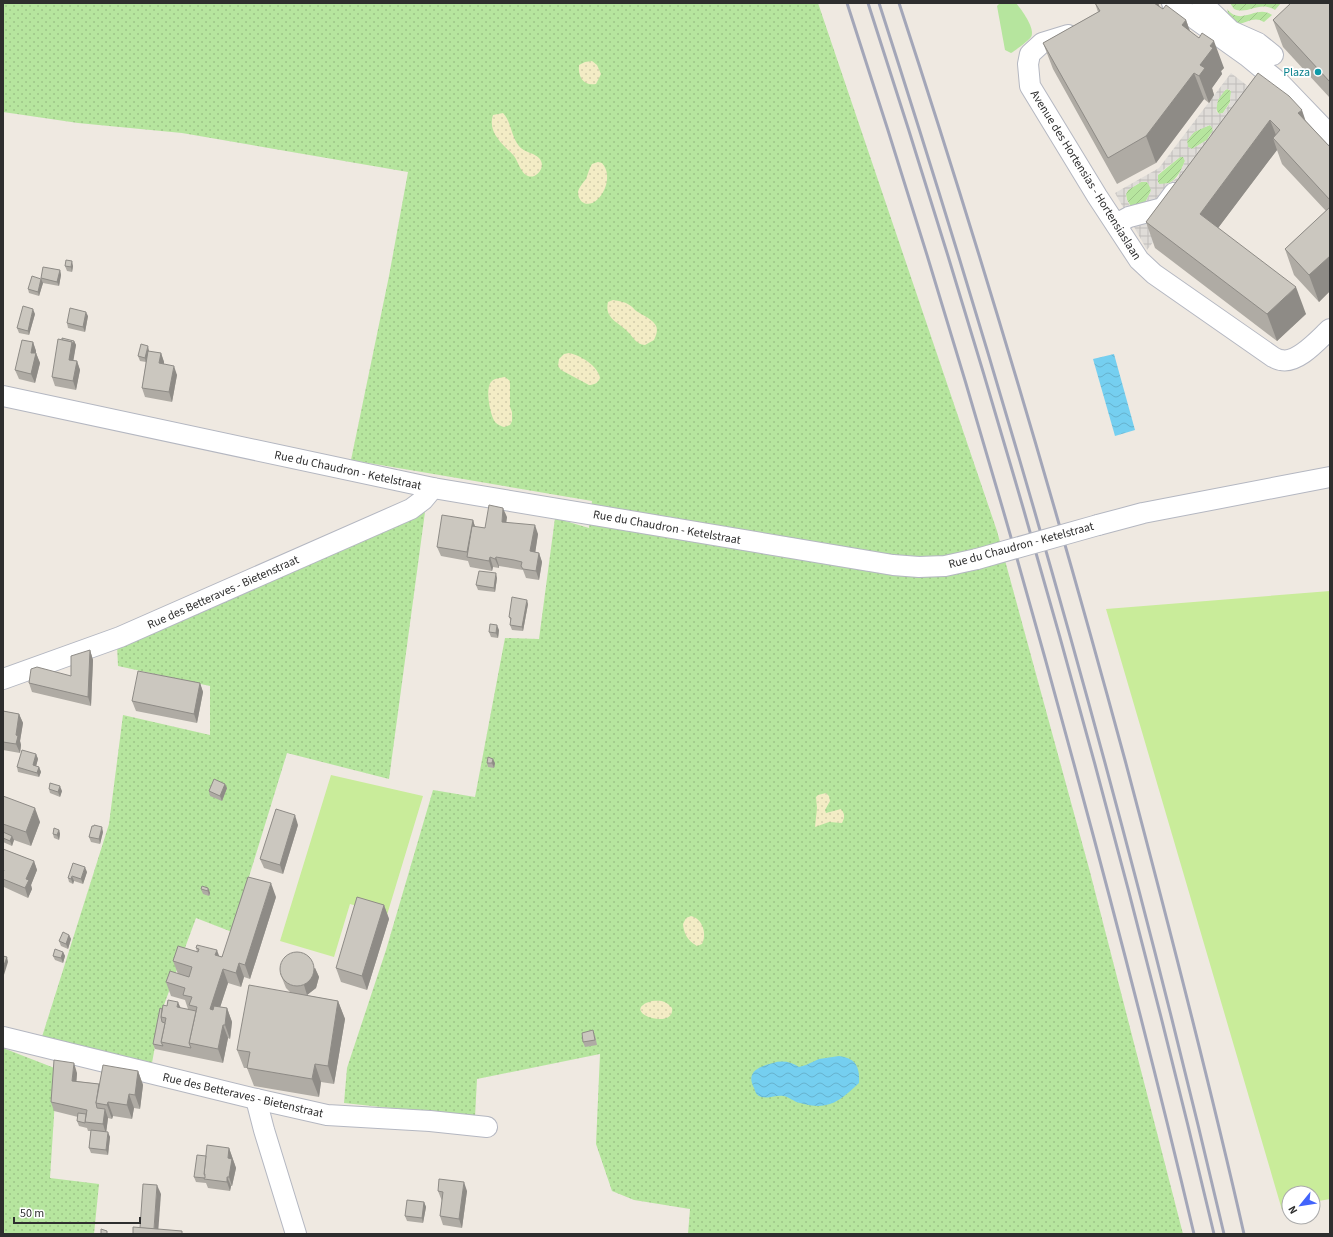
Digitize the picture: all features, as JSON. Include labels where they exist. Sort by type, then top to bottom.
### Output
[{"type":"street","points":[[1172,3],[1184,10],[1241,52],[1280,83],[1330,135]]},
{"type":"street","points":[[1207,5],[1231,31],[1259,42],[1273,55]]},
{"type":"street","name":"Avenue des Hortensias - Hortensiaslaan","points":[[1084,29],[1042,43],[1030,54],[1028,64],[1030,86],[1097,196],[1139,260],[1154,274],[1273,357],[1282,361],[1292,360],[1300,356],[1330,329]]},
{"type":"street","points":[[1116,224],[1129,217],[1162,208],[1186,177]]},
{"type":"street","name":"Rue du Chaudron - Ketelstraat","points":[[3,396],[433,488],[892,565],[919,567],[945,566],[977,559],[1143,513],[1330,477]]},
{"type":"street","name":"Rue des Betteraves - Bietenstraat","points":[[3,679],[120,637],[411,509],[423,500],[433,488]]},
{"type":"street","name":"Rue des Betteraves - Bietenstraat","points":[[3,1037],[327,1115],[430,1121],[487,1127]]},
{"type":"street","points":[[256,1099],[296,1234]]},
{"type":"green space","points":[[3,3],[818,3],[997,531],[1090,872],[1183,1234],[688,1234],[690,1209],[634,1200],[612,1191],[596,1144],[600,1054],[477,1079],[475,1117],[344,1103],[347,1068],[386,950],[433,790],[475,797],[505,638],[539,639],[555,518],[589,528],[592,501],[351,460],[389,276],[408,172],[182,133],[78,123],[3,112]]},
{"type":"green space","points":[[1000,3],[1016,3],[1030,24],[1032,33],[1031,37],[1027,41],[1011,53],[1005,50],[997,6]]},
{"type":"green space","points":[[1230,3],[1281,3],[1275,10],[1264,6],[1239,10],[1234,9]]},
{"type":"green space","points":[[1227,9],[1238,16],[1260,12],[1266,12],[1272,15],[1264,22],[1255,19],[1239,24],[1229,17]]},
{"type":"green space","points":[[1227,89],[1231,91],[1230,102],[1223,113],[1219,114],[1216,108],[1218,100]]},
{"type":"green space","points":[[1210,125],[1213,131],[1207,140],[1192,149],[1188,147],[1187,141],[1191,135]]},
{"type":"green space","points":[[1180,157],[1184,157],[1185,161],[1176,178],[1169,183],[1159,184],[1158,175]]},
{"type":"green space","points":[[1141,182],[1147,182],[1152,189],[1145,203],[1132,208],[1127,200],[1126,194],[1128,190]]},
{"type":"green space","points":[[425,512],[389,779],[287,753],[232,932],[196,918],[161,1013],[152,1063],[41,1040],[109,824],[123,715],[210,735],[210,686],[118,666],[117,645],[355,538]]},
{"type":"green space","points":[[1330,591],[1330,1199],[1321,1201],[1321,1185],[1281,1185],[1281,1207],[1106,609]]},
{"type":"green space","points":[[331,775],[423,796],[387,915],[350,904],[334,957],[280,941]]},
{"type":"green space","points":[[3,1048],[57,1069],[50,1178],[99,1184],[94,1234],[3,1234]]},
{"type":"sand","points":[[592,61],[597,65],[601,74],[596,84],[588,84],[582,80],[579,73],[579,65]]},
{"type":"sand","points":[[503,113],[508,120],[514,138],[519,146],[537,156],[541,161],[542,167],[536,175],[531,177],[523,173],[514,156],[501,143],[494,133],[492,127],[493,115]]},
{"type":"sand","points":[[598,162],[602,163],[606,170],[606,185],[603,193],[598,199],[593,203],[587,204],[581,201],[578,192],[586,179],[592,164]]},
{"type":"sand","points":[[613,300],[629,305],[651,320],[656,326],[657,330],[654,340],[645,345],[639,343],[613,320],[607,308],[608,302]]},
{"type":"sand","points":[[569,353],[578,356],[596,369],[600,378],[597,382],[589,385],[561,370],[558,366],[559,359],[564,354]]},
{"type":"sand","points":[[505,377],[510,381],[510,407],[512,412],[512,421],[510,425],[504,427],[496,423],[493,419],[488,390],[492,381],[497,378]]},
{"type":"sand","points":[[826,793],[829,796],[830,801],[825,810],[826,813],[841,809],[844,814],[844,819],[842,823],[829,822],[815,827],[817,808],[816,797]]},
{"type":"sand","points":[[691,916],[698,920],[703,927],[704,932],[702,944],[697,946],[688,939],[683,928],[686,918]]},
{"type":"sand","points":[[652,1001],[661,1001],[668,1004],[672,1008],[671,1015],[665,1018],[657,1019],[643,1014],[640,1010],[643,1005]]},
{"type":"shaded area","points":[[1231,73],[1263,98],[1147,250],[1115,193],[1159,168]],"holes":[[[1228,89],[1231,91],[1230,103],[1223,113],[1219,114],[1216,111],[1218,100],[1225,90]],[[1210,125],[1213,129],[1207,140],[1192,149],[1188,147],[1187,141],[1194,132]],[[1180,157],[1183,157],[1185,161],[1178,177],[1170,183],[1159,184],[1158,174]],[[1141,182],[1147,182],[1151,191],[1145,203],[1132,208],[1126,198],[1128,190]]]},
{"type":"water","points":[[1114,354],[1135,430],[1115,436],[1093,359]]},
{"type":"water","points":[[839,1056],[845,1057],[856,1064],[859,1072],[859,1083],[839,1100],[826,1105],[810,1105],[798,1102],[785,1096],[762,1097],[757,1094],[751,1081],[753,1072],[760,1067],[776,1062],[790,1063],[799,1067],[819,1059]]},
{"type":"building","points":[[1095,3],[1154,3],[1163,9],[1166,5],[1186,20],[1182,25],[1199,38],[1202,33],[1214,41],[1210,46],[1213,48],[1200,65],[1205,68],[1199,76],[1194,73],[1146,136],[1108,158],[1043,43],[1100,11]]},
{"type":"building","points":[[1291,3],[1330,3],[1330,82],[1273,20]]},
{"type":"building","points":[[1258,73],[1289,96],[1302,110],[1298,113],[1330,147],[1330,200],[1273,138],[1280,130],[1270,120],[1200,214],[1296,287],[1267,314],[1146,222]]},
{"type":"building","points":[[1330,207],[1330,256],[1309,275],[1285,249]]},
{"type":"building","points":[[66,260],[72,261],[71,267],[65,266]]},
{"type":"building","points":[[43,267],[60,270],[57,282],[41,278]]},
{"type":"building","points":[[32,276],[41,279],[38,292],[28,289]]},
{"type":"building","points":[[23,306],[33,309],[28,331],[17,328]]},
{"type":"building","points":[[70,308],[86,312],[83,327],[67,323]]},
{"type":"building","points":[[62,338],[74,341],[73,346],[72,342],[62,340]]},
{"type":"building","points":[[58,339],[72,342],[69,360],[77,361],[73,381],[52,377]]},
{"type":"building","points":[[22,340],[33,342],[31,353],[36,353],[31,374],[15,370]]},
{"type":"building","points":[[141,344],[148,346],[145,358],[138,356]]},
{"type":"building","points":[[148,351],[161,353],[159,363],[174,366],[169,392],[142,388]]},
{"type":"building","points":[[489,505],[503,508],[502,522],[535,525],[530,551],[539,553],[536,571],[523,569],[521,566],[522,562],[514,560],[496,557],[495,559],[490,557],[489,561],[467,557],[472,526],[485,528]]},
{"type":"building","points":[[442,515],[473,520],[467,552],[437,547]]},
{"type":"building","points":[[479,571],[496,573],[494,588],[476,585]]},
{"type":"building","points":[[512,597],[527,600],[522,627],[510,625],[511,618],[509,617]]},
{"type":"building","points":[[490,624],[497,625],[496,633],[489,632]]},
{"type":"building","points":[[90,650],[88,697],[29,683],[31,669],[37,667],[71,676],[71,656]]},
{"type":"building","points":[[138,671],[200,683],[194,714],[132,701]]},
{"type":"building","points":[[3,711],[19,714],[16,744],[3,742]]},
{"type":"building","points":[[22,750],[36,754],[33,765],[39,767],[37,773],[17,767]]},
{"type":"building","points":[[488,757],[493,759],[492,763],[487,763]]},
{"type":"building","points":[[214,779],[225,784],[220,796],[209,791]]},
{"type":"building","points":[[50,783],[60,786],[58,792],[49,789]]},
{"type":"building","points":[[3,796],[35,808],[26,832],[3,824]]},
{"type":"building","points":[[276,809],[295,815],[280,865],[260,859]]},
{"type":"building","points":[[92,826],[102,827],[99,839],[89,837]]},
{"type":"building","points":[[54,828],[59,830],[57,835],[53,834]]},
{"type":"building","points":[[3,832],[12,836],[10,841],[3,838]]},
{"type":"building","points":[[3,849],[34,861],[26,879],[29,880],[25,888],[3,879]]},
{"type":"building","points":[[73,863],[85,867],[81,879],[72,876],[71,879],[68,878]]},
{"type":"building","points":[[248,877],[271,883],[245,965],[239,963],[236,973],[223,969],[210,1009],[213,1010],[214,1006],[227,1008],[225,1025],[223,1025],[218,1049],[189,1043],[197,1007],[189,1005],[192,997],[183,995],[185,988],[166,982],[170,971],[189,977],[192,967],[173,961],[178,946],[198,952],[199,949],[196,948],[197,945],[217,950],[215,955],[222,957]]},
{"type":"building","points":[[202,886],[208,888],[208,891],[201,889]]},
{"type":"building","points":[[357,897],[384,905],[362,976],[336,968]]},
{"type":"building","points":[[63,932],[69,935],[66,944],[59,941]]},
{"type":"building","points":[[55,949],[63,952],[61,958],[53,956]]},
{"type":"building","points":[[294,952],[300,952],[304,953],[311,959],[314,969],[313,976],[307,983],[300,986],[294,986],[290,985],[283,979],[280,972],[280,966],[281,962],[287,955]]},
{"type":"building","points":[[3,956],[7,957],[3,968]]},
{"type":"building","points":[[249,985],[338,1001],[328,1066],[315,1064],[312,1079],[247,1068],[250,1052],[237,1050]]},
{"type":"building","points":[[168,1000],[178,1002],[177,1007],[196,1011],[189,1043],[191,1048],[161,1042],[166,1018],[161,1017],[163,1005],[167,1006]]},
{"type":"building","points":[[160,1008],[162,1009],[162,1022],[165,1023],[161,1042],[163,1046],[153,1044]]},
{"type":"building","points":[[593,1030],[595,1040],[583,1042],[582,1033]]},
{"type":"building","points":[[54,1060],[74,1063],[72,1081],[99,1084],[96,1103],[97,1108],[105,1109],[103,1124],[85,1122],[87,1110],[51,1102]]},
{"type":"building","points":[[103,1065],[138,1071],[135,1095],[129,1094],[127,1105],[108,1102],[107,1105],[96,1103]]},
{"type":"building","points":[[78,1113],[86,1114],[85,1123],[77,1121]]},
{"type":"building","points":[[91,1130],[108,1132],[106,1150],[89,1148]]},
{"type":"building","points":[[207,1145],[229,1148],[228,1158],[232,1159],[227,1182],[204,1179]]},
{"type":"building","points":[[197,1155],[206,1156],[205,1178],[194,1177]]},
{"type":"building","points":[[439,1179],[464,1182],[459,1219],[440,1216],[443,1192],[438,1191]]},
{"type":"building","points":[[143,1184],[157,1185],[154,1229],[140,1228]]},
{"type":"building","points":[[407,1200],[424,1202],[422,1218],[405,1216]]},
{"type":"building","points":[[133,1227],[182,1231],[182,1234],[133,1234]]},
{"type":"building","points":[[101,1229],[107,1231],[107,1234],[101,1234]]},
{"type":"railway","points":[[847,3],[939,293],[1024,584],[1123,949],[1194,1234]]},
{"type":"railway","points":[[868,3],[964,308],[1054,615],[1137,924],[1214,1234]]},
{"type":"railway","points":[[879,3],[975,308],[1064,615],[1148,924],[1224,1234]]},
{"type":"railway","points":[[899,3],[1017,380],[1099,665],[1187,997],[1244,1234]]},
{"type":"place","name":"Plaza","points":[[1318,72]]}]
